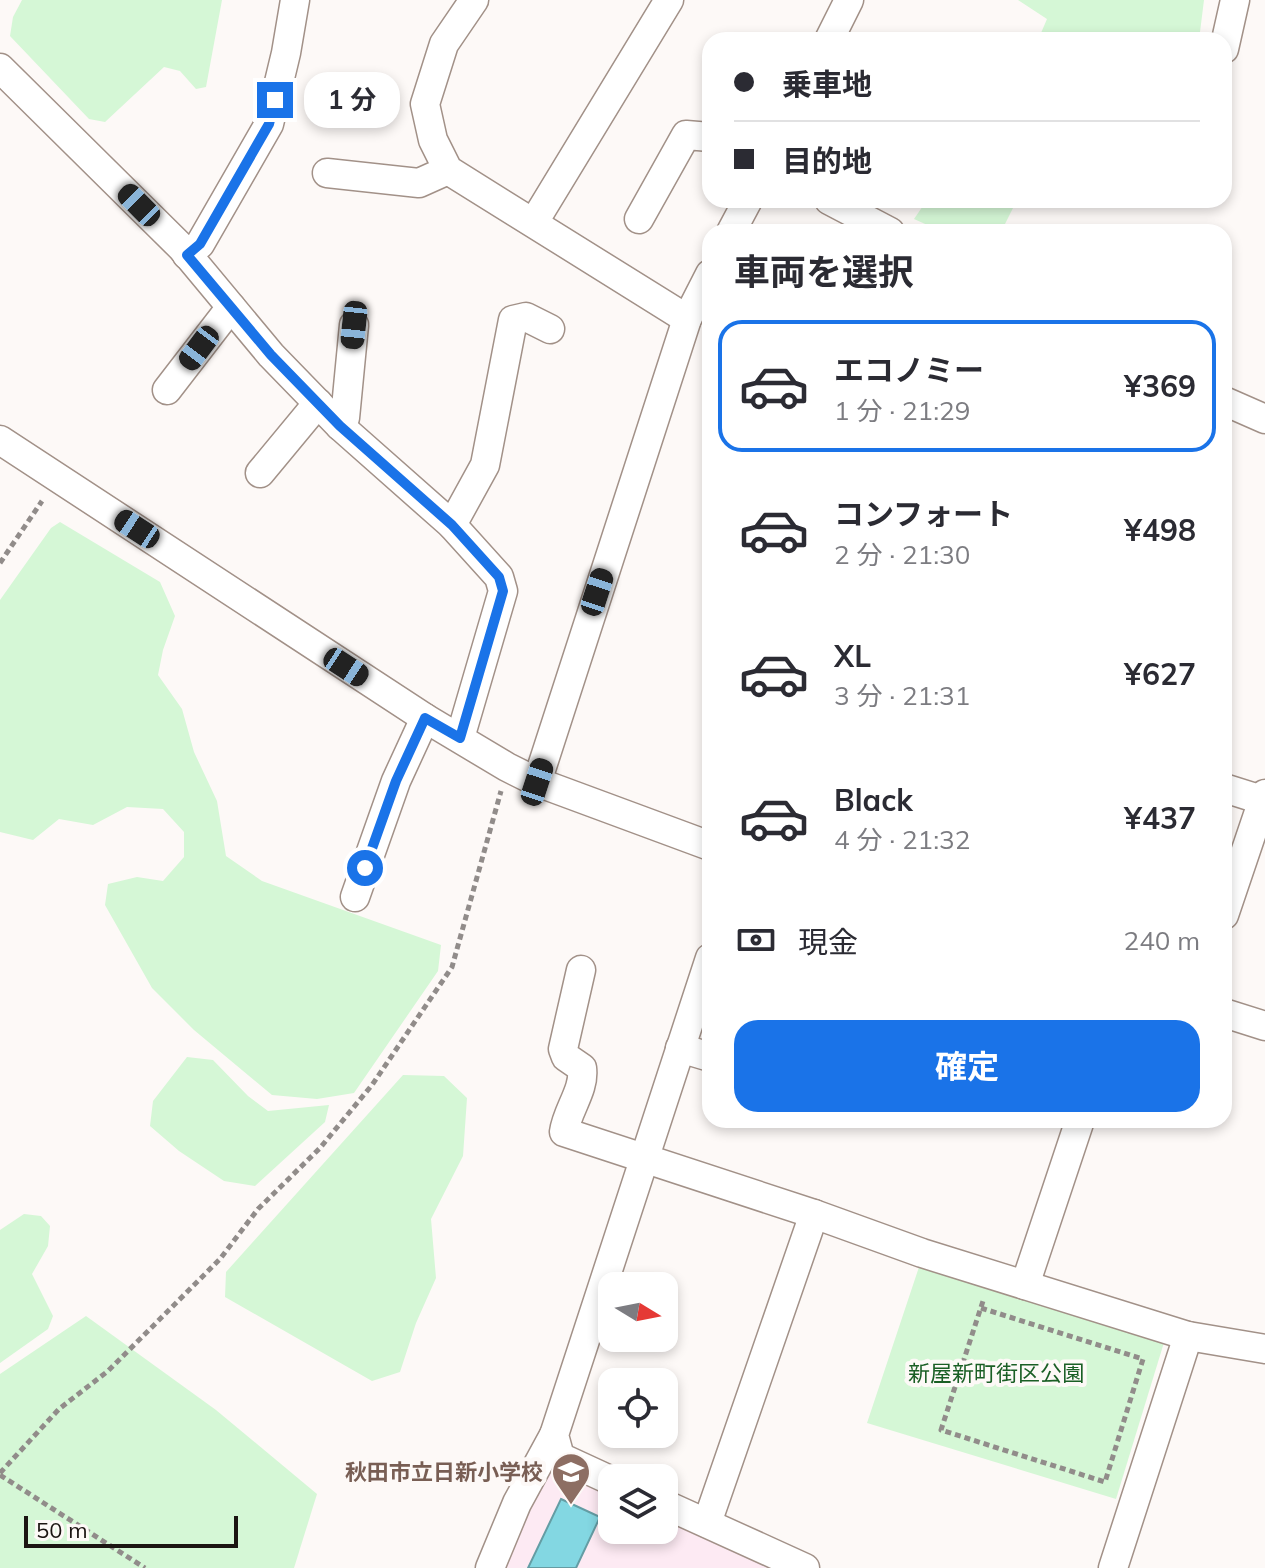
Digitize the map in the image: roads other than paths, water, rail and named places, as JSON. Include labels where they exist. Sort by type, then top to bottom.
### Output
[{"type":"street","points":[[187,255],[200,244],[269,124],[295,0]]},
{"type":"street","points":[[474,0],[444,44],[425,104],[433,140],[448,170],[687,319]]},
{"type":"street","points":[[534,222],[669,0]]},
{"type":"street","points":[[833,32],[849,0]]},
{"type":"street","points":[[1228,32],[1235,0]]},
{"type":"street","points":[[0,68],[187,255],[271,355],[340,426],[452,525],[499,577],[503,591],[460,738]]},
{"type":"street","points":[[639,219],[686,135],[702,136]]},
{"type":"street","points":[[327,173],[419,183],[448,170]]},
{"type":"street","points":[[844,208],[875,224]]},
{"type":"street","points":[[537,782],[687,319],[702,290]]},
{"type":"street","points":[[167,390],[231,307]]},
{"type":"street","points":[[452,525],[485,465],[513,320],[526,317],[550,329]]},
{"type":"street","points":[[340,426],[345,418],[354,325]]},
{"type":"street","points":[[260,473],[318,403]]},
{"type":"street","points":[[1232,405],[1265,419]]},
{"type":"street","points":[[0,440],[425,718],[507,767],[537,782],[702,843]]},
{"type":"street","points":[[355,897],[396,781],[425,718]]},
{"type":"street","points":[[1232,790],[1264,798],[1232,892]]},
{"type":"street","points":[[581,970],[563,1049],[566,1057],[582,1068],[584,1078],[565,1121],[564,1132],[922,1253],[1188,1336],[1265,1349]]},
{"type":"street","points":[[490,1568],[517,1503],[554,1435],[702,982]]},
{"type":"street","points":[[1232,1016],[1265,1026]]},
{"type":"street","points":[[680,1048],[702,1055]]},
{"type":"street","points":[[1025,1285],[1077,1128]]},
{"type":"street","points":[[707,1523],[814,1214]]},
{"type":"street","points":[[1113,1568],[1188,1336]]},
{"type":"street","points":[[554,1435],[560,1457],[598,1475]]},
{"type":"street","points":[[678,1510],[805,1568]]},
{"type":"water","points":[[561,1499],[598,1516],[576,1568],[528,1568]]},
{"type":"place","name":"秋田市立日新小学校","points":[[571,1506]]},
{"type":"park label","name":"新屋新町街区公園","points":[[996,1373]]}]
